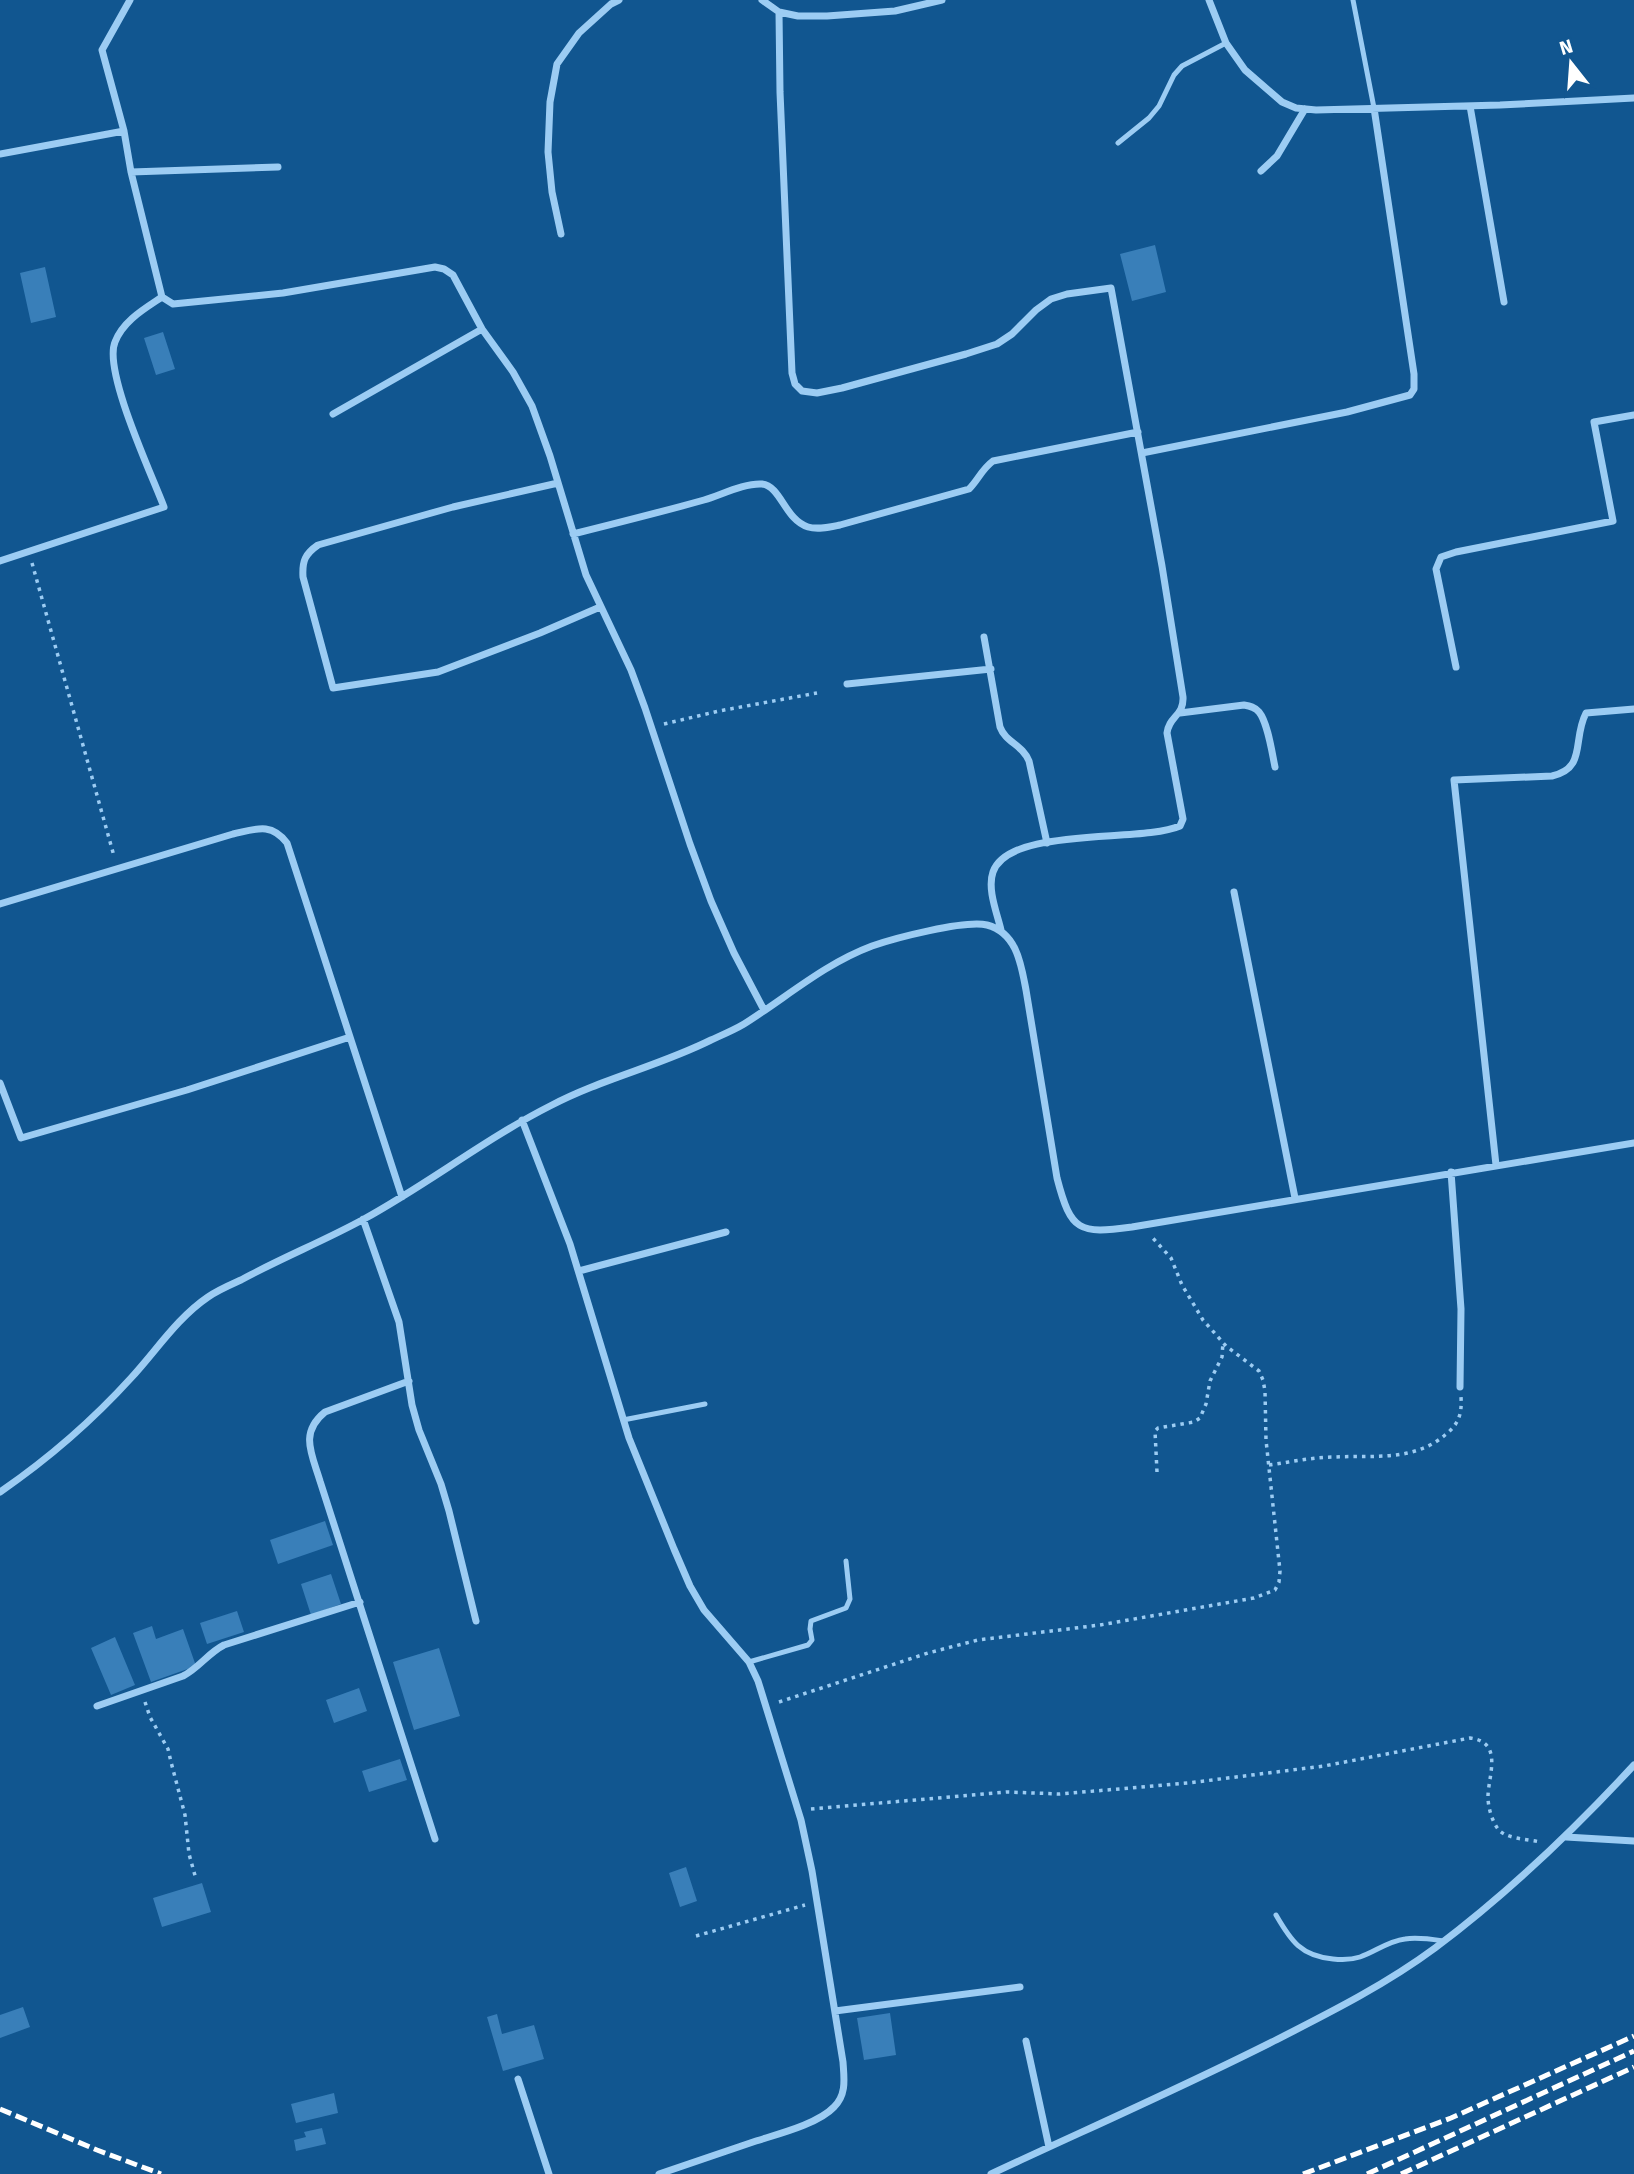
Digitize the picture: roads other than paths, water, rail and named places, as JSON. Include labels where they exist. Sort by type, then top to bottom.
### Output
[{"type":"street","points":[[130,0],[102,50],[124,131],[131,172],[162,298],[173,304],[187,304],[331,286],[435,267],[444,268],[453,275],[482,329],[513,372],[532,405],[586,575],[631,670],[711,901],[764,1010]]},
{"type":"street","points":[[762,0],[779,12],[799,16],[859,15],[895,11],[942,0]]},
{"type":"street","points":[[1209,0],[1226,43],[1245,70],[1282,103],[1305,108],[1374,108],[1634,98]]},
{"type":"street","points":[[561,234],[552,192],[548,152],[553,82],[557,64],[579,33],[614,1]]},
{"type":"street","points":[[779,12],[792,373],[795,384],[802,391],[829,391],[997,344],[1051,299],[1076,292],[1111,288],[1178,664],[1183,704],[1180,713],[1168,725],[1167,733],[1183,819],[1180,826],[1160,832],[1092,836],[1047,843],[1016,851],[1001,859],[993,871],[991,883],[1001,930]]},
{"type":"street","points":[[1470,106],[1504,302]]},
{"type":"street","points":[[1261,171],[1277,156],[1305,108]]},
{"type":"street","points":[[1142,453],[1347,412],[1410,395],[1414,374],[1374,108]]},
{"type":"street","points":[[0,154],[124,131]]},
{"type":"street","points":[[131,172],[278,167]]},
{"type":"street","points":[[0,561],[164,507],[135,432],[114,370],[112,354],[116,340],[127,323],[162,298]]},
{"type":"street","points":[[333,414],[482,329]]},
{"type":"street","points":[[1456,667],[1436,569],[1441,557],[1613,521],[1594,422],[1634,415]]},
{"type":"street","points":[[573,534],[762,484],[773,489],[796,521],[808,527],[840,525],[969,489],[993,461],[1138,432]]},
{"type":"street","points":[[558,483],[441,510],[318,545],[307,552],[302,563],[303,577],[333,688],[438,672],[600,607]]},
{"type":"street","points":[[984,637],[1000,727],[1003,736],[1025,751],[1047,843]]},
{"type":"street","points":[[847,684],[990,669]]},
{"type":"street","points":[[1180,713],[1244,705],[1253,707],[1263,719],[1275,768]]},
{"type":"street","points":[[1496,1165],[1454,780],[1564,774],[1571,768],[1575,758],[1580,726],[1586,713],[1634,709]]},
{"type":"street","points":[[0,904],[233,834],[267,828],[279,832],[287,843],[401,1197]]},
{"type":"street","points":[[1234,892],[1295,1198]]},
{"type":"street","points":[[0,1492],[80,1431],[133,1376],[183,1318],[208,1297],[363,1219],[503,1130],[553,1104],[676,1057],[743,1025],[836,962],[873,946],[963,925],[985,925],[1001,930],[1013,942],[1020,961],[1064,1207],[1072,1220],[1085,1229],[1099,1231],[1138,1226],[1634,1143]]},
{"type":"street","points":[[0,1083],[21,1138],[187,1090],[350,1037]]},
{"type":"street","points":[[522,1120],[579,1270],[624,1420],[652,1496],[690,1586],[704,1610],[749,1662],[767,1706],[798,1811],[818,1901],[845,2083],[842,2097],[834,2109],[819,2118],[659,2174]]},
{"type":"street","points":[[1451,1172],[1461,1309],[1460,1387]]},
{"type":"street","points":[[363,1219],[399,1322],[419,1430],[441,1484],[476,1621]]},
{"type":"street","points":[[579,1270],[726,1232]]},
{"type":"street","points":[[408,1381],[324,1412],[313,1421],[308,1434],[320,1481],[435,1839]]},
{"type":"street","points":[[97,1706],[193,1671],[214,1650],[224,1645],[360,1602]]},
{"type":"street","points":[[991,2174],[1202,2077],[1375,1987],[1443,1941],[1556,1846],[1634,1765]]},
{"type":"street","points":[[1566,1836],[1634,1841]]},
{"type":"street","points":[[835,2011],[1020,1987]]},
{"type":"street","points":[[1026,2041],[1049,2147]]},
{"type":"street","points":[[518,2078],[549,2174]]},
{"type":"lane","points":[[1353,0],[1374,108]]},
{"type":"lane","points":[[1118,143],[1139,128],[1159,106],[1174,75],[1182,66],[1226,43]]},
{"type":"lane","points":[[624,1420],[705,1404]]},
{"type":"lane","points":[[749,1662],[808,1645],[812,1640],[811,1621],[846,1608],[850,1599],[846,1561]]},
{"type":"lane","points":[[1276,1915],[1287,1935],[1297,1945],[1306,1953],[1321,1958],[1347,1960],[1402,1939],[1443,1941]]},
{"type":"railway","points":[[1303,2174],[1451,2118],[1634,2036]]},
{"type":"railway","points":[[1367,2174],[1634,2051]]},
{"type":"railway","points":[[1401,2174],[1634,2067]]},
{"type":"railway","points":[[0,2109],[161,2174]]}]
